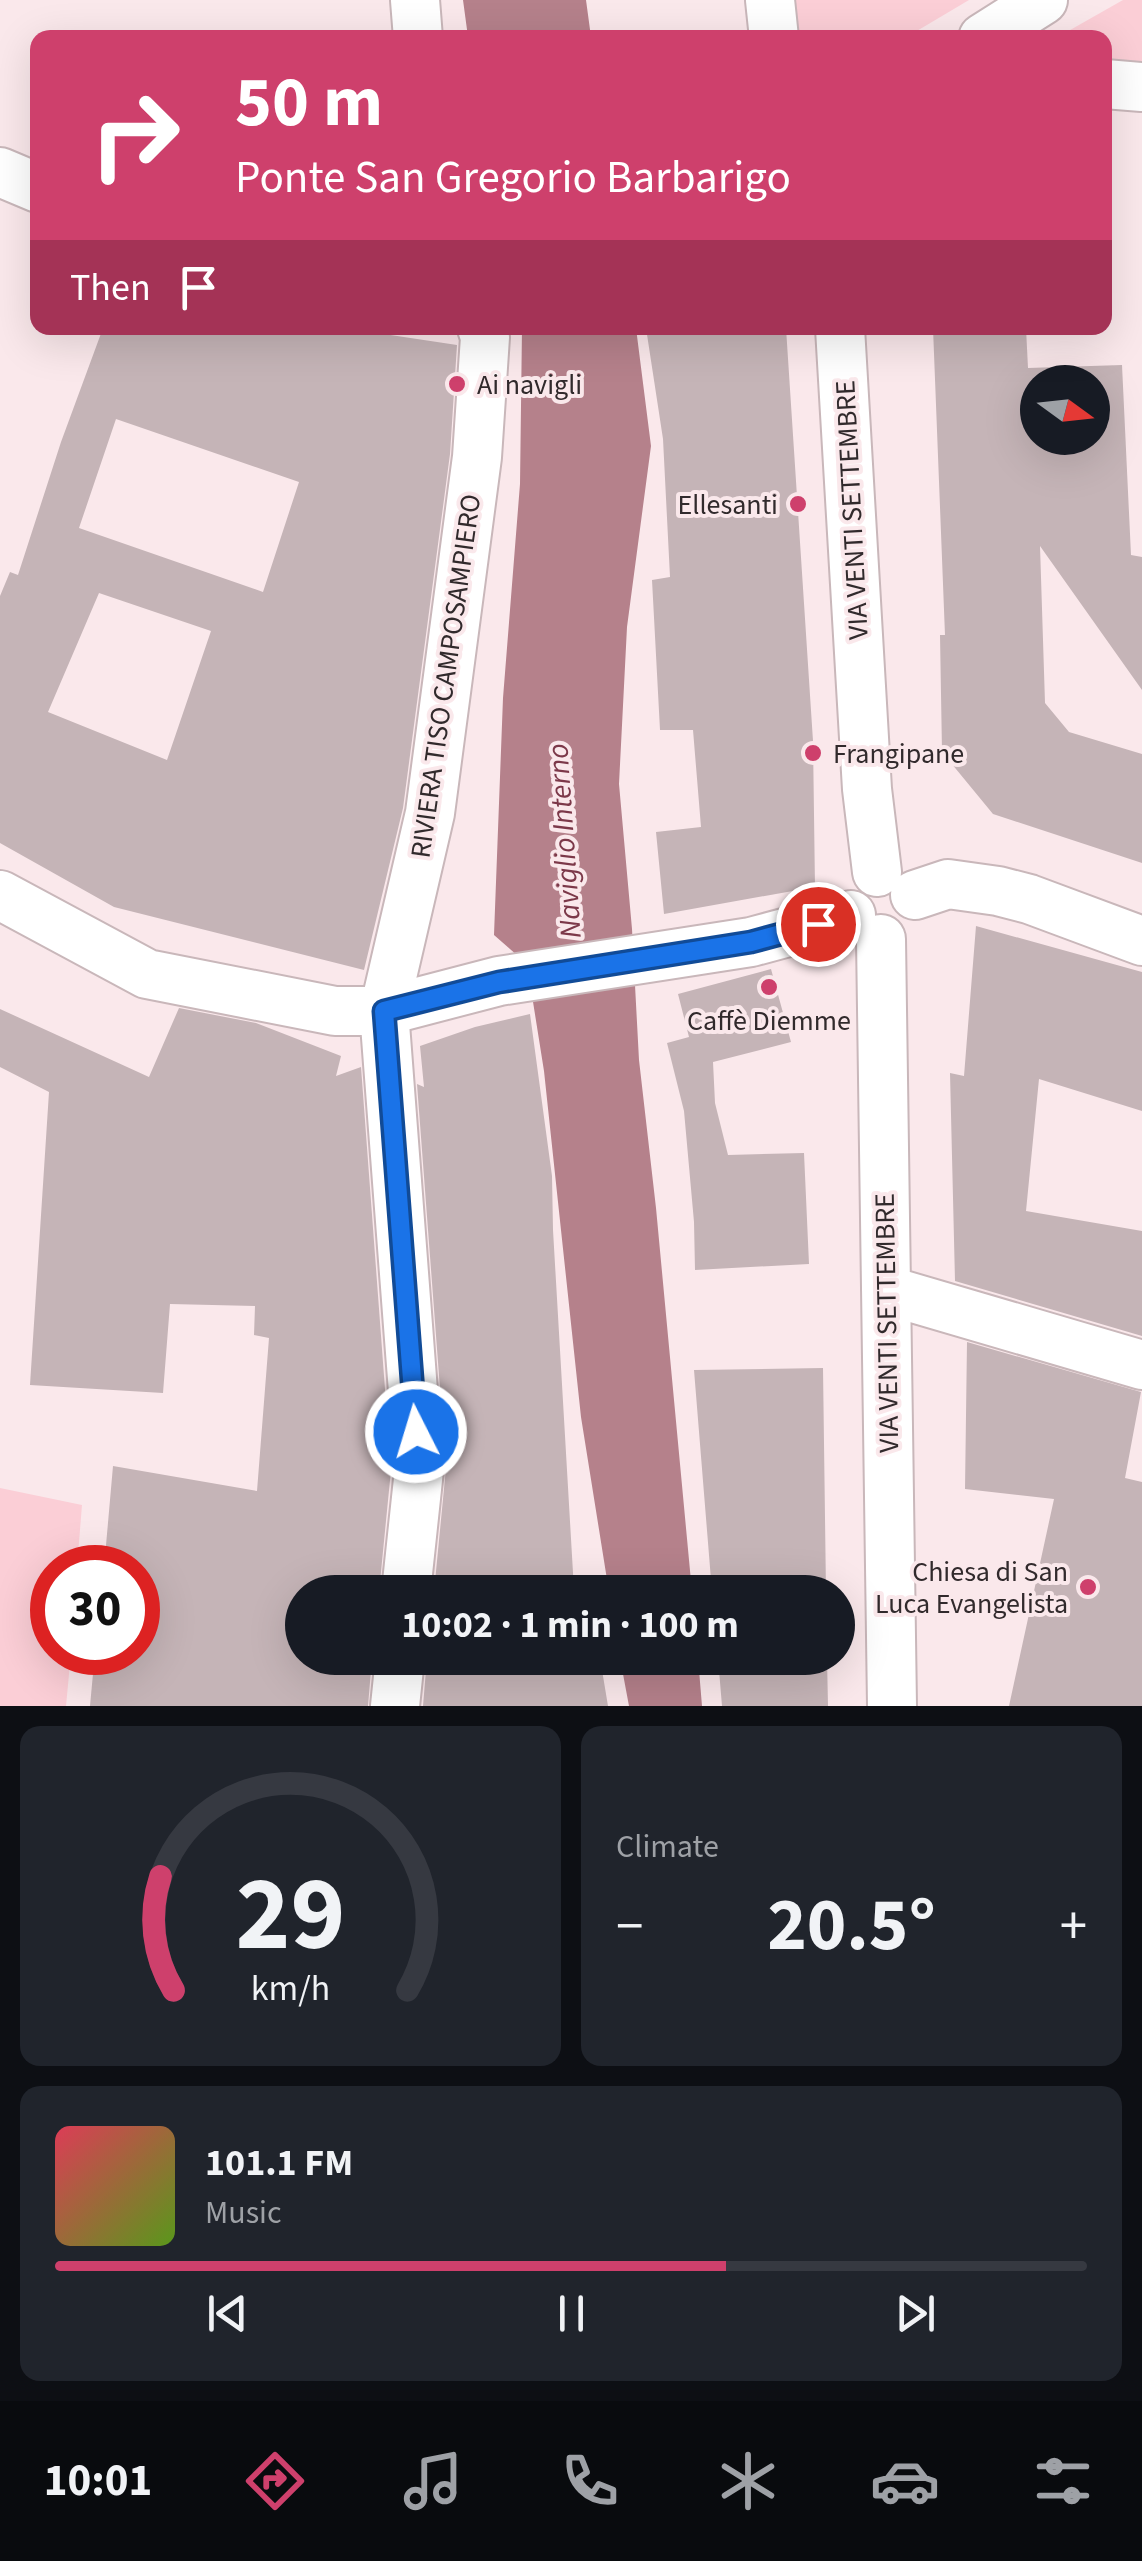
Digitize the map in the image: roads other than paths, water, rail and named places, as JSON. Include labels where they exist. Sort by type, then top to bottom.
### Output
[{"type":"street","points":[[415,0],[417,30]]},
{"type":"street","points":[[770,0],[773,30]]},
{"type":"street","points":[[1112,85],[1142,87]]},
{"type":"street","points":[[0,172],[30,185]]},
{"type":"street","name":"RIVIERA TISO CAMPOSAMPIERO","points":[[408,1575],[419,1470],[384,1011],[430,813],[477,457],[473,335]]},
{"type":"street","name":"VIA VENTI SETTEMBRE","points":[[840,335],[867,789],[896,883]]},
{"type":"street","points":[[0,895],[146,974],[335,1011],[384,1011],[499,982],[751,942],[866,927],[891,938],[910,926],[917,906],[896,883]]},
{"type":"street","points":[[896,883],[948,884],[998,891],[1142,941]]},
{"type":"street","name":"VIA VENTI SETTEMBRE","points":[[866,927],[886,1290],[892,1706]]},
{"type":"street","points":[[886,1290],[1142,1365]]},
{"type":"street","points":[[395,1706],[398,1675]]},
{"type":"water","points":[[463,0],[586,0],[590,30],[467,30]]},
{"type":"water","name":"Naviglio Interno","points":[[522,335],[637,335],[651,446],[627,627],[619,784],[639,1060],[690,1575],[606,1575],[581,1417],[544,1071],[527,964],[494,935],[503,698],[520,484]]},
{"type":"water","points":[[623,1675],[699,1675],[702,1706],[629,1706]]},
{"type":"place","name":"Ai navigli","points":[[457,384]]},
{"type":"place","name":"Ellesanti","points":[[798,504]]},
{"type":"place","name":"Frangipane","points":[[813,753]]},
{"type":"place","name":"Caffè Diemme","points":[[769,987]]},
{"type":"place","name":"Chiesa di San Luca Evangelista","points":[[1088,1587]]}]
